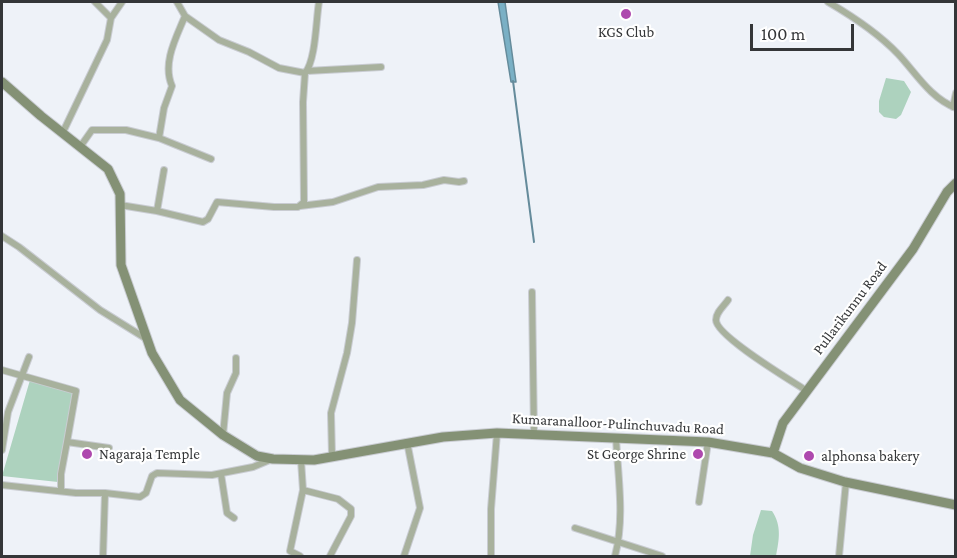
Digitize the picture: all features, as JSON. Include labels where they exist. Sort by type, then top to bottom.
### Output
[{"type":"main road","name":"Kumaranalloor-Pulinchuvadu Road","points":[[2,82],[108,169],[120,194],[121,265],[145,338],[180,400],[223,435],[257,456],[273,459],[314,460],[442,436],[497,433],[708,442],[773,453],[800,468],[846,482],[956,504]]},
{"type":"main road","name":"Pullarikunnu Road","points":[[773,453],[783,423],[913,249],[947,192],[956,183]]},
{"type":"street","points":[[95,2],[111,18]]},
{"type":"street","points":[[63,132],[103,49],[111,18],[122,2]]},
{"type":"street","points":[[177,2],[185,16],[219,40],[249,52],[279,68],[306,72],[381,67]]},
{"type":"street","points":[[300,206],[304,202],[305,189],[303,148],[306,72],[312,57],[319,2]]},
{"type":"street","points":[[828,2],[879,37],[943,102],[954,107],[956,93]]},
{"type":"street","points":[[159,138],[172,86],[167,74],[169,60],[185,16]]},
{"type":"street","points":[[80,147],[92,130],[126,130],[159,138],[211,159]]},
{"type":"street","points":[[158,211],[164,170]]},
{"type":"street","points":[[120,205],[203,222],[208,219],[217,202],[274,207],[300,206],[333,202],[378,187],[464,180]]},
{"type":"street","points":[[2,236],[20,247],[100,310],[145,338]]},
{"type":"street","points":[[332,456],[331,413],[347,353],[357,260]]},
{"type":"street","points":[[532,292],[534,435]]},
{"type":"street","points":[[728,300],[716,319],[718,327],[738,345],[807,391]]},
{"type":"street","points":[[2,450],[3,431],[13,395],[29,357]]},
{"type":"street","points":[[223,435],[227,393],[236,373],[236,358]]},
{"type":"street","points":[[2,370],[76,391],[61,474],[61,491]]},
{"type":"street","points":[[491,556],[491,509],[497,433]]},
{"type":"street","points":[[615,556],[619,543],[620,518],[616,438]]},
{"type":"street","points":[[67,442],[109,448]]},
{"type":"street","points":[[404,556],[420,508],[407,442]]},
{"type":"street","points":[[699,502],[708,442]]},
{"type":"street","points":[[2,485],[76,493],[143,496],[152,476],[157,474],[198,476],[222,474],[253,467],[273,459]]},
{"type":"street","points":[[300,556],[290,551],[303,490],[301,460]]},
{"type":"street","points":[[222,474],[227,513],[234,518]]},
{"type":"street","points":[[839,556],[846,482]]},
{"type":"street","points":[[303,490],[338,499],[351,509],[351,516],[330,556]]},
{"type":"street","points":[[104,556],[105,493]]},
{"type":"street","points":[[575,528],[662,556]]},
{"type":"green space","points":[[886,78],[904,81],[911,92],[901,115],[896,119],[884,117],[879,112],[879,101]]},
{"type":"green space","points":[[30,380],[75,391],[58,482],[2,476]]},
{"type":"green space","points":[[761,510],[772,511],[777,522],[779,539],[776,556],[750,556],[753,535]]},
{"type":"water","points":[[498,2],[505,2],[516,82],[511,82]]},
{"type":"waterway","points":[[513,81],[534,242]]},
{"type":"place","name":"KGS Club","points":[[626,14]]},
{"type":"place","name":"Nagaraja Temple","points":[[87,454]]},
{"type":"place","name":"St George Shrine","points":[[698,454]]},
{"type":"place","name":"alphonsa bakery","points":[[809,456]]}]
